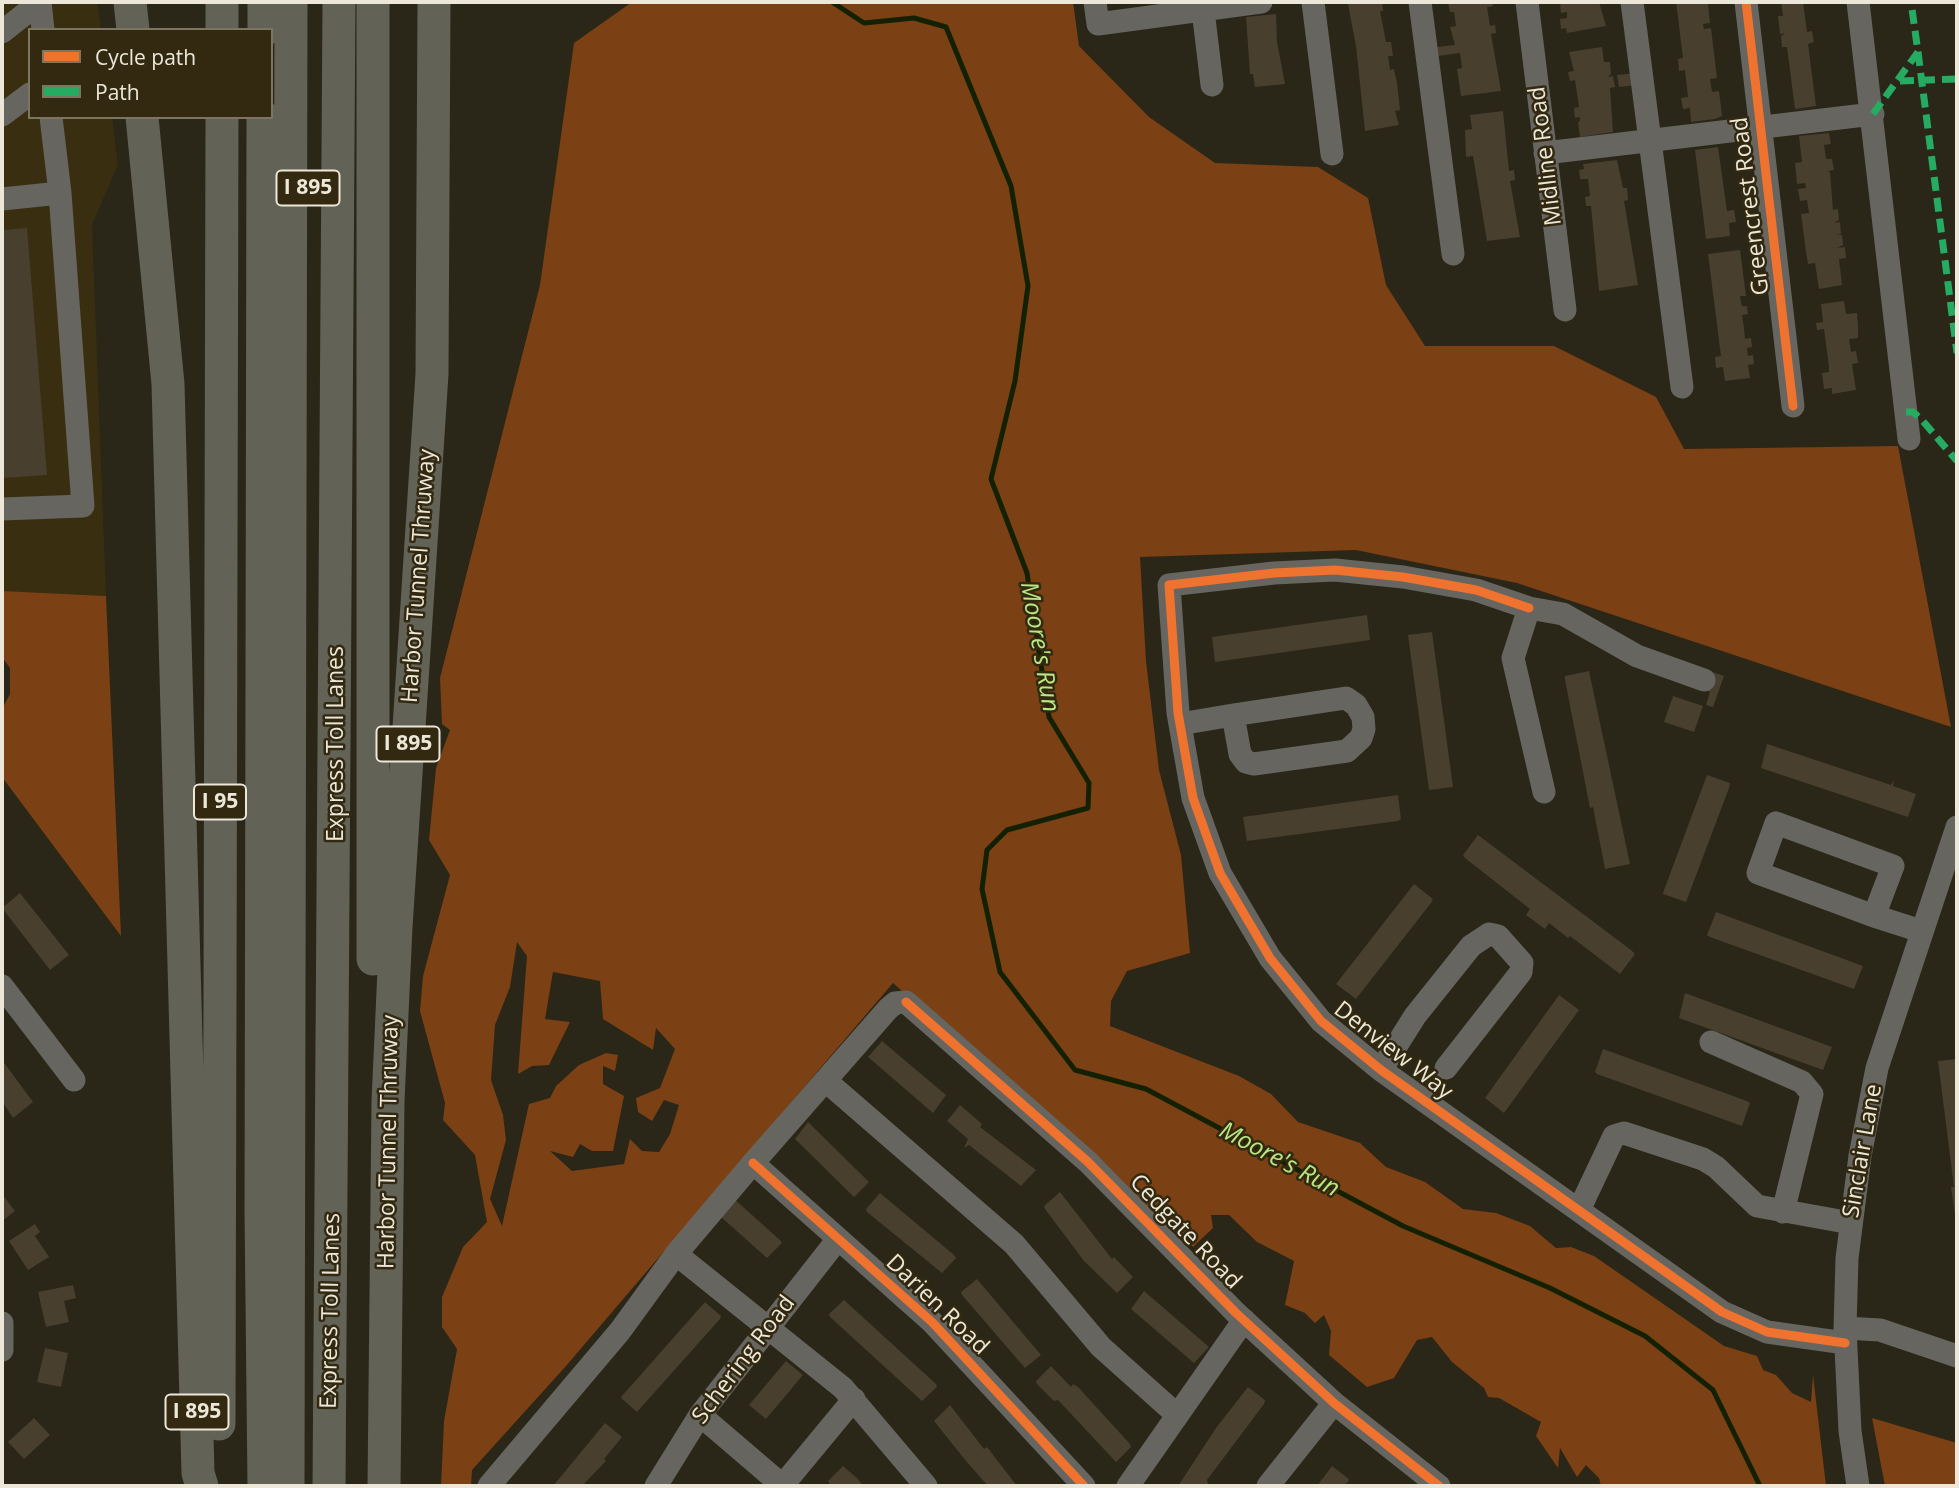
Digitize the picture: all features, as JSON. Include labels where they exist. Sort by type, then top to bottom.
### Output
[{"type":"highway","points":[[130,2],[133,28]]},
{"type":"highway","points":[[222,2],[222,28]]},
{"type":"highway","points":[[264,2],[264,28]]},
{"type":"highway","name":"Express Toll Lanes","points":[[291,2],[299,375],[305,1486]]},
{"type":"highway","name":"Express Toll Lanes","points":[[288,1486],[299,375],[309,2]]},
{"type":"highway","name":"Express Toll Lanes","points":[[329,1486],[339,2]]},
{"type":"highway","points":[[367,1486],[373,900],[373,2]]},
{"type":"highway","name":"Harbor Tunnel Thruway","points":[[384,1486],[388,1101],[396,927],[432,374],[434,2]]},
{"type":"highway","name":"I 895","points":[[142,119],[169,384],[198,1473],[202,1486]]},
{"type":"highway","name":"I 95","points":[[219,1486],[222,119]]},
{"type":"highway","points":[[263,119],[261,1288],[264,1486]]},
{"type":"street","points":[[40,2],[43,28]]},
{"type":"street","points":[[2,32],[40,2]]},
{"type":"street","points":[[1097,13],[1203,10],[1261,2]]},
{"type":"street","points":[[1313,2],[1332,153]]},
{"type":"street","points":[[1420,2],[1453,254]]},
{"type":"street","name":"Midline Road","points":[[1527,2],[1565,310]]},
{"type":"street","points":[[1632,2],[1682,387]]},
{"type":"street","name":"Greencrest Road","points":[[1746,2],[1793,406]]},
{"type":"street","points":[[1858,2],[1909,439]]},
{"type":"street","points":[[1203,10],[1212,85]]},
{"type":"street","points":[[2,115],[28,95]]},
{"type":"street","points":[[1545,153],[1873,114]]},
{"type":"street","points":[[2,509],[83,506],[60,193],[51,119]]},
{"type":"street","points":[[2,199],[60,193]]},
{"type":"street","name":"Denview Way","points":[[1529,608],[1476,590],[1403,577],[1335,570],[1274,573],[1169,585],[1180,724],[1193,798],[1220,873],[1270,958],[1321,1021],[1381,1070],[1743,1323],[1767,1332],[1845,1335],[1880,1330],[1957,1356]]},
{"type":"street","points":[[1544,792],[1513,658],[1529,608],[1563,614],[1618,648],[1704,680]]},
{"type":"street","points":[[1180,724],[1233,715],[1346,698],[1356,705],[1363,717],[1364,729],[1361,738],[1347,751],[1254,764],[1246,762],[1240,754],[1233,715]]},
{"type":"street","points":[[1874,916],[1893,866],[1776,823],[1758,873],[1874,916],[1921,931]]},
{"type":"street","name":"Sinclair Lane","points":[[1858,1486],[1850,1432],[1845,1335],[1851,1223],[1864,1130],[1877,1068],[1957,827]]},
{"type":"street","points":[[1381,1070],[1415,1016],[1471,946],[1489,934],[1499,936],[1522,963],[1521,972],[1446,1068]]},
{"type":"street","points":[[2,986],[74,1080]]},
{"type":"street","name":"Cedgate Road","points":[[826,1081],[888,1009],[895,1003],[906,1002],[1097,1170],[1244,1320],[1424,1482]]},
{"type":"street","points":[[1711,1042],[1802,1082],[1812,1094],[1783,1212]]},
{"type":"street","points":[[489,1486],[621,1331],[676,1254],[826,1081],[1014,1244],[1101,1347],[1176,1413]]},
{"type":"street","points":[[1579,1210],[1614,1136],[1624,1133],[1703,1158],[1757,1206],[1851,1223]]},
{"type":"street","name":"Darien Road","points":[[753,1163],[932,1322],[1084,1486]]},
{"type":"street","name":"Schering Road","points":[[656,1486],[700,1415],[838,1239]]},
{"type":"street","points":[[676,1254],[770,1326],[854,1399],[926,1486]]},
{"type":"street","points":[[1128,1486],[1176,1413],[1244,1320]]},
{"type":"street","points":[[2,1323],[2,1350]]},
{"type":"street","points":[[700,1415],[783,1486],[854,1399]]},
{"type":"street","points":[[1268,1486],[1334,1403]]},
{"type":"shaded area","points":[[2,2],[97,2],[101,28],[28,28],[28,119],[112,119],[118,165],[92,225],[106,596],[2,591]]},
{"type":"shaded area","points":[[632,2],[1073,2],[1079,46],[1149,117],[1215,163],[1318,167],[1368,198],[1386,285],[1425,346],[1554,346],[1656,397],[1684,449],[1898,446],[1951,727],[1517,583],[1356,550],[1140,557],[1146,661],[1159,770],[1181,855],[1190,953],[1127,971],[1111,1001],[1110,1026],[1239,1076],[1271,1094],[1298,1122],[1360,1143],[1386,1167],[1425,1182],[1463,1209],[1496,1213],[1530,1226],[1556,1248],[1571,1247],[1594,1256],[1724,1346],[1757,1356],[1763,1370],[1776,1375],[1792,1393],[1811,1402],[1813,1375],[1826,1486],[1601,1486],[1599,1478],[1586,1465],[1577,1477],[1560,1448],[1558,1468],[1536,1436],[1541,1422],[1499,1398],[1488,1397],[1484,1388],[1452,1362],[1432,1337],[1417,1340],[1394,1378],[1367,1387],[1329,1355],[1331,1331],[1324,1315],[1315,1323],[1305,1313],[1285,1305],[1294,1261],[1257,1242],[1229,1215],[1211,1215],[1213,1228],[1193,1247],[893,983],[566,1366],[472,1470],[471,1486],[441,1486],[444,1421],[457,1349],[442,1327],[442,1297],[463,1247],[487,1222],[475,1155],[443,1120],[445,1103],[420,1011],[423,976],[450,875],[429,840],[436,768],[450,730],[442,724],[440,678],[540,285],[574,43]],"holes":[[[517,942],[527,956],[518,1074],[532,1066],[549,1065],[570,1022],[545,1019],[553,972],[600,981],[603,1019],[653,1050],[656,1028],[675,1049],[660,1088],[636,1098],[638,1112],[652,1121],[664,1100],[679,1105],[670,1134],[659,1152],[642,1151],[630,1139],[624,1164],[572,1171],[550,1151],[573,1157],[580,1144],[592,1151],[613,1151],[624,1096],[603,1084],[603,1066],[615,1071],[618,1055],[606,1053],[579,1065],[556,1086],[550,1098],[529,1104],[502,1226],[490,1199],[506,1140],[503,1115],[491,1080],[495,1025],[510,987]]]},
{"type":"shaded area","points":[[2,591],[106,596],[121,936],[2,777],[2,709],[10,694],[10,668],[2,657]]},
{"type":"shaded area","points":[[1872,1418],[1957,1443],[1957,1486],[1885,1486]]},
{"type":"building","points":[[1382,2],[1383,11],[1380,11],[1386,42],[1391,42],[1393,56],[1388,56],[1390,70],[1394,69],[1397,83],[1400,110],[1395,111],[1399,125],[1365,131],[1356,46],[1348,4]]},
{"type":"building","points":[[1448,2],[1492,2],[1493,6],[1487,7],[1490,26],[1495,25],[1496,33],[1491,34],[1501,91],[1461,96],[1457,69],[1462,68],[1460,53],[1438,56],[1437,47],[1455,45],[1450,27],[1456,26],[1454,12],[1450,12]]},
{"type":"building","points":[[1565,2],[1599,2],[1606,26],[1567,33],[1566,28],[1561,29],[1560,19],[1567,18],[1567,12],[1561,13],[1560,5]]},
{"type":"building","points":[[1676,2],[1708,3],[1710,23],[1703,24],[1704,29],[1711,28],[1717,78],[1710,79],[1712,92],[1719,91],[1722,116],[1715,119],[1691,122],[1690,108],[1683,109],[1681,98],[1688,97],[1685,70],[1679,71],[1678,59],[1683,58]]},
{"type":"building","points":[[1781,2],[1803,2],[1807,32],[1812,31],[1814,42],[1808,44],[1816,106],[1795,109],[1787,47],[1782,47],[1781,36],[1785,33],[1780,34],[1778,16],[1783,16]]},
{"type":"building","points":[[1276,14],[1277,42],[1285,84],[1255,87],[1253,74],[1250,74],[1246,17]]},
{"type":"building","points":[[1602,47],[1604,62],[1610,62],[1611,74],[1608,77],[1613,76],[1615,87],[1610,88],[1613,132],[1580,137],[1580,117],[1575,118],[1574,108],[1579,107],[1575,80],[1570,81],[1568,72],[1574,71],[1569,52]]},
{"type":"building","points":[[1636,73],[1637,85],[1619,87],[1617,75]]},
{"type":"building","points":[[1503,111],[1509,171],[1514,170],[1515,180],[1510,181],[1520,237],[1487,241],[1473,156],[1466,157],[1465,130],[1472,129],[1470,115]]},
{"type":"building","points":[[1829,133],[1831,144],[1824,145],[1826,159],[1832,159],[1834,170],[1828,171],[1833,210],[1838,209],[1839,220],[1834,223],[1840,222],[1841,234],[1836,235],[1842,235],[1843,245],[1837,248],[1845,247],[1846,258],[1839,259],[1842,285],[1819,289],[1815,263],[1808,264],[1801,214],[1809,213],[1807,200],[1800,201],[1798,189],[1806,188],[1805,183],[1797,184],[1795,163],[1802,162],[1799,136]]},
{"type":"building","points":[[1718,147],[1727,211],[1734,210],[1736,222],[1729,223],[1730,236],[1706,239],[1695,150]]},
{"type":"building","points":[[1617,160],[1623,188],[1627,188],[1628,200],[1624,201],[1638,285],[1599,291],[1591,206],[1586,206],[1585,197],[1590,196],[1588,179],[1580,179],[1579,170],[1584,169],[1583,164]]},
{"type":"building","points":[[27,228],[47,475],[2,478],[2,230]]},
{"type":"building","points":[[1740,250],[1746,296],[1740,296],[1742,306],[1747,306],[1748,314],[1742,315],[1745,339],[1751,338],[1752,347],[1747,348],[1748,356],[1753,355],[1754,364],[1748,365],[1750,378],[1725,381],[1723,367],[1716,368],[1715,357],[1721,356],[1708,254]]},
{"type":"building","points":[[1844,301],[1846,314],[1857,313],[1858,338],[1849,339],[1851,352],[1856,351],[1858,363],[1852,364],[1856,390],[1832,394],[1832,388],[1824,389],[1822,373],[1829,372],[1829,367],[1824,329],[1817,330],[1816,323],[1823,322],[1821,304]]},
{"type":"building","points":[[1367,615],[1370,640],[1215,662],[1212,637]]},
{"type":"building","points":[[1432,632],[1453,787],[1429,790],[1408,635]]},
{"type":"building","points":[[1589,671],[1630,864],[1605,869],[1565,680],[1565,676]]},
{"type":"building","points":[[1710,671],[1724,676],[1713,707],[1706,705],[1710,692],[1704,689]]},
{"type":"building","points":[[1673,696],[1703,706],[1694,732],[1664,722]]},
{"type":"building","points":[[1767,744],[1891,785],[1894,780],[1893,786],[1916,794],[1908,817],[1761,768]]},
{"type":"building","points":[[1707,775],[1730,783],[1686,902],[1663,894]]},
{"type":"building","points":[[1398,795],[1401,819],[1398,821],[1247,841],[1243,817]]},
{"type":"building","points":[[1478,835],[1631,950],[1635,954],[1620,974],[1570,936],[1568,938],[1549,923],[1545,929],[1526,915],[1530,909],[1465,858],[1463,855]]},
{"type":"building","points":[[1414,884],[1433,899],[1431,903],[1356,999],[1336,984]]},
{"type":"building","points":[[20,893],[69,955],[50,970],[2,908]]},
{"type":"building","points":[[1716,912],[1863,966],[1854,989],[1710,937],[1707,935]]},
{"type":"building","points":[[1685,993],[1832,1047],[1823,1070],[1679,1018]]},
{"type":"building","points":[[1559,995],[1579,1010],[1504,1113],[1485,1098]]},
{"type":"building","points":[[882,1041],[946,1095],[933,1113],[868,1057]]},
{"type":"building","points":[[1603,1049],[1747,1101],[1750,1103],[1742,1126],[1597,1074],[1595,1072]]},
{"type":"building","points":[[1957,1059],[1957,1222],[1956,1222],[1938,1061]]},
{"type":"building","points":[[2,1060],[33,1102],[13,1118],[2,1101]]},
{"type":"building","points":[[960,1105],[982,1124],[980,1127],[1036,1170],[1021,1186],[969,1145],[964,1148],[968,1139],[947,1121]]},
{"type":"building","points":[[808,1122],[869,1182],[854,1197],[795,1139]]},
{"type":"building","points":[[1060,1192],[1112,1259],[1114,1257],[1133,1277],[1117,1293],[1084,1261],[1045,1209],[1044,1206]]},
{"type":"building","points":[[880,1193],[954,1255],[956,1258],[942,1273],[867,1212],[866,1209]]},
{"type":"building","points":[[2,1194],[15,1211],[2,1221]]},
{"type":"building","points":[[733,1198],[782,1243],[767,1258],[721,1217]]},
{"type":"building","points":[[35,1224],[40,1232],[35,1236],[49,1257],[28,1270],[9,1241]]},
{"type":"building","points":[[977,1279],[1041,1355],[1025,1368],[962,1295],[961,1292]]},
{"type":"building","points":[[73,1285],[76,1298],[64,1301],[69,1322],[46,1327],[38,1292]]},
{"type":"building","points":[[1144,1291],[1209,1347],[1194,1363],[1131,1309]]},
{"type":"building","points":[[844,1300],[936,1384],[937,1387],[922,1401],[830,1317],[829,1314]]},
{"type":"building","points":[[705,1302],[721,1316],[720,1319],[637,1412],[622,1396]]},
{"type":"building","points":[[45,1348],[68,1353],[61,1387],[37,1382]]},
{"type":"building","points":[[786,1361],[803,1375],[766,1419],[749,1405]]},
{"type":"building","points":[[1051,1366],[1071,1387],[1073,1384],[1078,1387],[1130,1444],[1131,1447],[1116,1462],[1058,1400],[1054,1401],[1037,1384],[1036,1381]]},
{"type":"building","points":[[1248,1387],[1265,1400],[1264,1404],[1207,1480],[1208,1484],[1178,1486],[1216,1428]]},
{"type":"building","points":[[950,1405],[1017,1486],[988,1486],[966,1461],[934,1421]]},
{"type":"building","points":[[34,1418],[50,1435],[24,1459],[8,1442]]},
{"type":"building","points":[[605,1423],[622,1437],[604,1459],[606,1461],[582,1486],[553,1486]]},
{"type":"building","points":[[843,1466],[863,1486],[831,1486],[828,1481]]},
{"type":"building","points":[[1332,1466],[1349,1479],[1348,1482],[1343,1486],[1317,1486]]},
{"type":"waterway","name":"Moore's Run","points":[[832,2],[864,23],[914,18],[946,27],[1011,186],[1028,286],[1015,381],[991,479],[1027,573],[1049,717],[1089,783],[1088,808],[1007,830],[987,850],[982,889],[1000,972],[1075,1070],[1146,1089],[1403,1226],[1550,1288],[1645,1336],[1713,1390],[1760,1486]]},
{"type":"marked path","points":[[1873,114],[1918,52],[1911,2]]},
{"type":"marked path","points":[[1918,52],[1957,353]]},
{"type":"marked path","points":[[1900,81],[1957,79]]},
{"type":"marked path","points":[[1906,412],[1913,412],[1922,420],[1957,461]]},
{"type":"cycle path","points":[[1746,2],[1793,406]]},
{"type":"cycle path","points":[[1529,608],[1476,590],[1403,577],[1335,570],[1274,573],[1169,585],[1178,713],[1193,798],[1220,873],[1270,958],[1321,1021],[1381,1070],[1722,1312],[1767,1332],[1845,1343]]},
{"type":"cycle path","points":[[906,1002],[1088,1162],[1236,1313],[1334,1403],[1439,1486]]},
{"type":"cycle path","points":[[753,1163],[932,1322],[1084,1486]]}]
